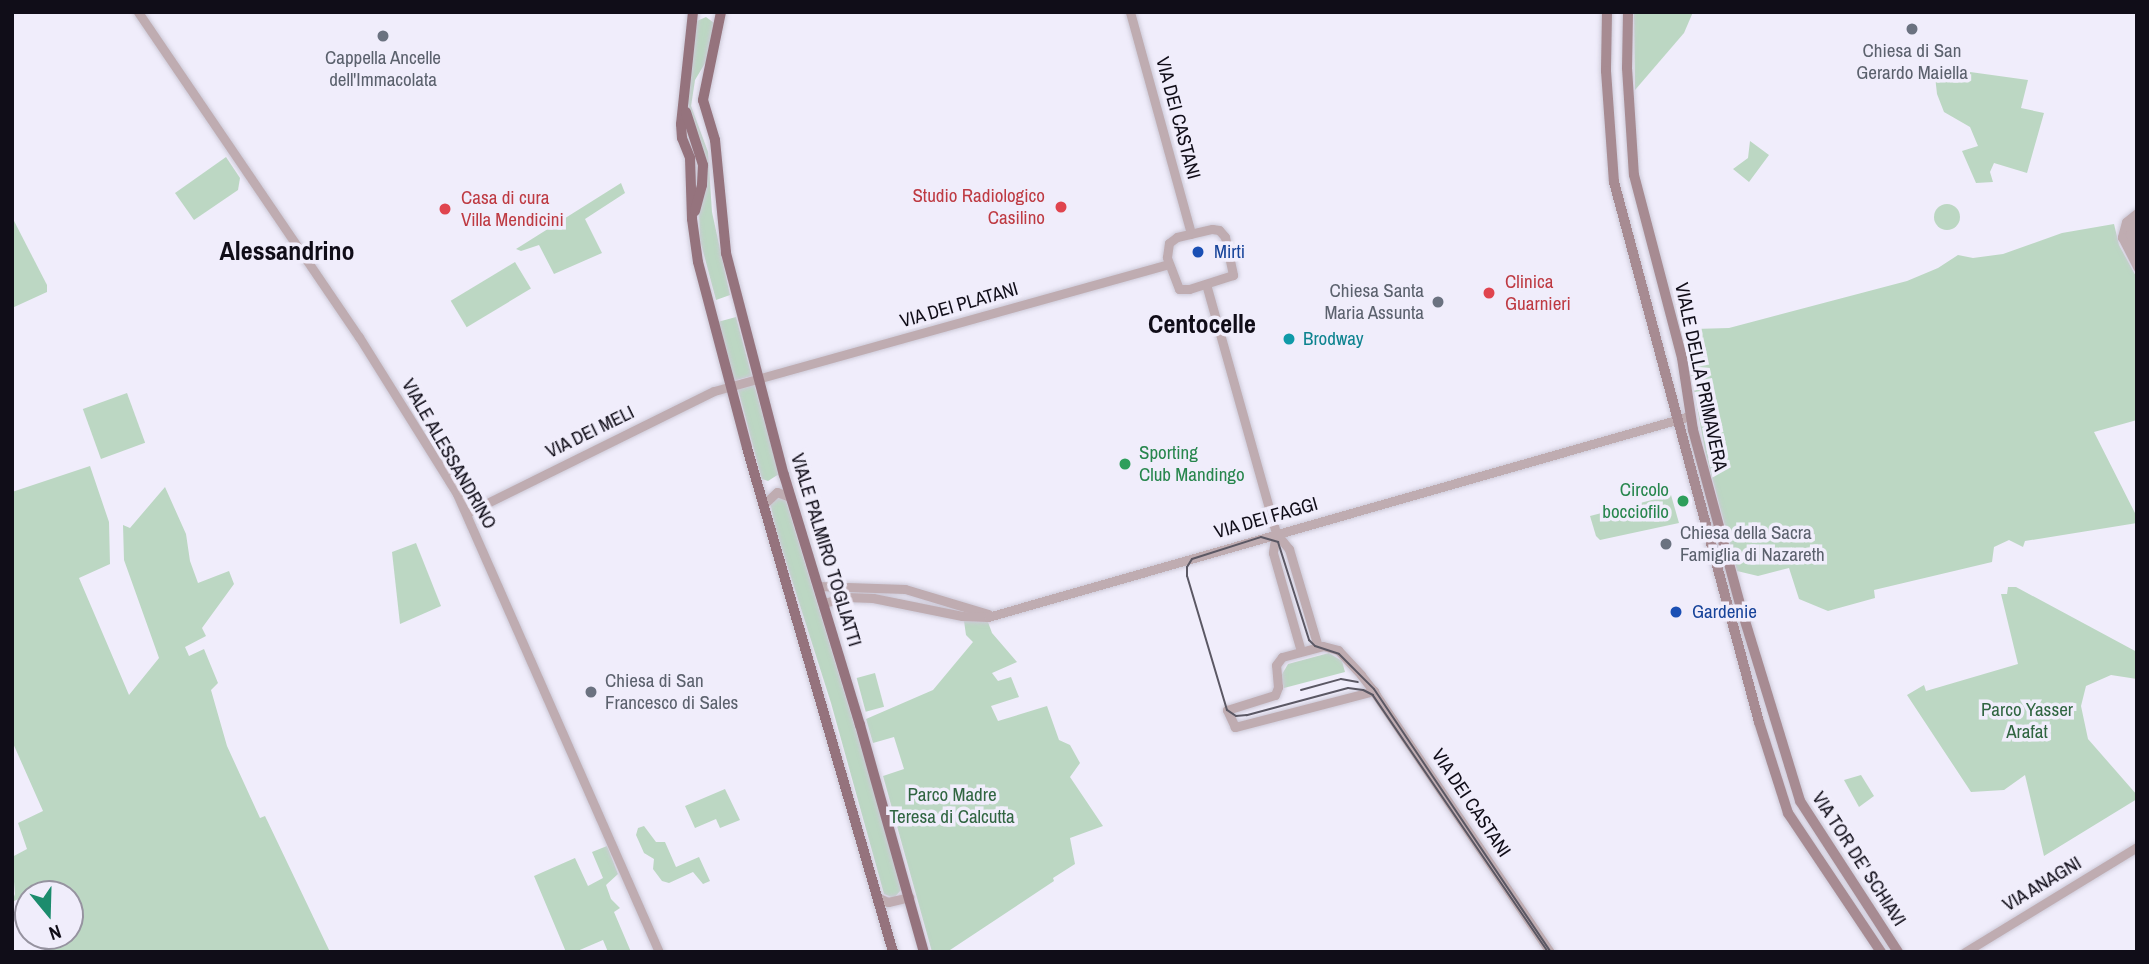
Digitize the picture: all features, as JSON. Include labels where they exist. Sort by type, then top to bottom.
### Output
[{"type":"main road","points":[[693,12],[681,124],[682,138],[690,158],[692,219],[698,262],[763,505],[893,952]]},
{"type":"main road","name":"VIALE PALMIRO TOGLIATTI","points":[[721,12],[708,75],[698,102],[715,154],[726,253],[790,497],[824,603],[924,952]]},
{"type":"main road","name":"VIALE DELLA PRIMAVERA","points":[[1607,12],[1606,82],[1613,180],[1766,746]]},
{"type":"main road","name":"VIALE DELLA PRIMAVERA","points":[[1628,12],[1627,74],[1634,175],[1681,353],[1690,416],[1742,611],[1781,743]]},
{"type":"main road","points":[[683,88],[688,124],[700,153],[703,172],[692,219]]},
{"type":"main road","points":[[682,101],[685,132],[695,159],[692,219]]},
{"type":"main road","name":"VIA TOR DE' SCHIAVI","points":[[1781,743],[1802,805],[1898,952]]},
{"type":"main road","name":"VIA TOR DE' SCHIAVI","points":[[1766,746],[1788,813],[1881,952]]},
{"type":"street","name":"VIALE ALESSANDRINO","points":[[138,12],[353,328],[467,513],[659,952]]},
{"type":"street","name":"VIA DEI CASTANI","points":[[1130,12],[1191,234]]},
{"type":"street","points":[[2137,213],[2128,219],[2123,233],[2124,246],[2137,267]]},
{"type":"street","points":[[2137,219],[2131,227],[2130,237],[2137,253]]},
{"type":"street","points":[[1215,229],[1226,239],[1233,273],[1228,278],[1179,289],[1167,251],[1170,241],[1191,234],[1215,229]]},
{"type":"street","name":"VIA DEI PLATANI","points":[[730,387],[1169,264]]},
{"type":"street","points":[[1206,284],[1276,533],[1289,549],[1318,647],[1277,662],[1278,691],[1273,697],[1227,710],[1235,727],[1374,691]]},
{"type":"street","name":"VIA DEI MELI","points":[[467,513],[708,394],[730,387]]},
{"type":"street","name":"VIA DEI FAGGI","points":[[824,603],[846,597],[873,598],[965,617],[993,615],[1690,416]]},
{"type":"street","points":[[763,505],[777,492],[790,497]]},
{"type":"street","points":[[1276,533],[1273,553],[1301,651]]},
{"type":"street","points":[[818,586],[898,588],[993,615]]},
{"type":"street","name":"VIA DEI CASTANI","points":[[1318,647],[1337,649],[1374,691],[1549,952]]},
{"type":"street","name":"VIA ANAGNI","points":[[1965,952],[2137,847]]},
{"type":"street","points":[[879,898],[888,902],[909,897]]},
{"type":"green space","points":[[1634,12],[1693,12],[1684,33],[1635,90]]},
{"type":"green space","points":[[706,17],[714,23],[707,60],[695,80],[691,106],[708,152],[712,212],[730,295],[716,300],[700,240],[699,212],[705,182],[687,98],[697,21]]},
{"type":"green space","points":[[1934,67],[2028,80],[2021,108],[2044,113],[2027,173],[1994,163],[1990,172],[1993,182],[1976,183],[1962,151],[1978,146],[1970,127],[1944,112],[1937,94]]},
{"type":"green space","points":[[1750,141],[1769,155],[1749,182],[1733,169],[1748,158]]},
{"type":"green space","points":[[226,157],[240,178],[238,190],[194,220],[175,193]]},
{"type":"green space","points":[[621,183],[625,193],[585,219],[602,253],[554,274],[539,245],[521,251],[516,249]]},
{"type":"green space","points":[[1947,204],[1957,207],[1960,217],[1957,227],[1947,230],[1937,227],[1934,217],[1937,207]]},
{"type":"green space","points":[[12,217],[47,285],[47,292],[12,308]]},
{"type":"green space","points":[[2114,224],[2119,245],[2137,278],[2137,420],[2094,432],[2137,517],[2137,523],[2025,541],[2023,547],[2009,540],[1994,547],[1992,562],[1874,590],[1875,598],[1828,611],[1799,599],[1789,568],[1758,576],[1737,571],[1705,451],[1685,340],[1687,332],[1694,329],[1729,328],[1907,281],[1938,268],[1958,255],[1973,258],[2003,254],[2062,233]]},
{"type":"green space","points":[[515,262],[531,289],[467,327],[451,301]]},
{"type":"green space","points":[[736,317],[752,376],[734,381],[719,322]]},
{"type":"green space","points":[[754,384],[779,474],[768,481],[762,479],[738,389]]},
{"type":"green space","points":[[127,393],[145,443],[101,459],[83,409]]},
{"type":"green space","points":[[90,466],[109,522],[110,564],[79,578],[129,695],[159,658],[124,560],[123,525],[130,528],[165,487],[186,534],[190,561],[198,583],[229,571],[234,584],[202,628],[206,636],[185,647],[189,656],[204,649],[218,683],[211,690],[227,746],[260,818],[265,816],[330,952],[46,952],[84,950],[84,880],[14,882],[12,857],[27,849],[18,823],[43,811],[12,741],[12,492]]},
{"type":"green space","points":[[776,495],[786,501],[871,780],[901,890],[894,898],[884,894],[831,703],[775,527],[770,501]]},
{"type":"green space","points":[[1671,495],[1679,523],[1600,540],[1596,536],[1590,516]]},
{"type":"green space","points":[[416,543],[441,606],[400,624],[392,552]]},
{"type":"green space","name":"Parco Yasser Arafat","points":[[2008,587],[2016,587],[2137,652],[2137,679],[2111,675],[2086,686],[2081,706],[2088,739],[2137,795],[2137,799],[2044,856],[2025,775],[2004,790],[1971,792],[1907,695],[1924,685],[1926,691],[2018,664],[2001,594],[2007,594]]},
{"type":"green space","name":"Parco Madre Teresa di Calcutta","points":[[964,621],[988,622],[992,633],[1017,662],[992,673],[998,681],[1011,677],[1019,697],[991,706],[998,721],[1047,706],[1059,740],[1070,745],[1080,763],[1070,777],[1103,826],[1070,838],[1075,864],[1053,878],[1054,881],[947,952],[932,952],[883,776],[904,769],[894,737],[873,743],[866,719],[933,690],[973,642],[966,635]]},
{"type":"green space","points":[[1329,653],[1342,661],[1345,672],[1284,688],[1281,676],[1288,664]]},
{"type":"green space","points":[[875,673],[884,707],[866,712],[857,678]]},
{"type":"green space","points":[[1861,775],[1874,796],[1859,807],[1844,780]]},
{"type":"green space","points":[[725,789],[740,820],[720,828],[716,819],[695,828],[685,806]]},
{"type":"green space","points":[[644,826],[656,842],[665,842],[676,867],[699,857],[710,881],[703,884],[693,872],[669,883],[662,881],[653,869],[654,859],[644,853],[636,835],[638,828]]},
{"type":"green space","points":[[607,846],[618,874],[606,885],[611,899],[620,908],[614,912],[631,952],[608,952],[603,940],[575,952],[566,952],[534,876],[575,858],[588,886],[603,878],[592,852]]},
{"type":"tram line","points":[[1548,952],[1373,695],[1363,690],[1348,688],[1247,715],[1236,716],[1227,710],[1187,576],[1187,567],[1192,559],[1261,537],[1278,542],[1309,640],[1315,646],[1339,654],[1374,689],[1551,952]]},
{"type":"tram line","points":[[1301,690],[1341,679],[1358,682]]},
{"type":"place","name":"Chiesa di San Gerardo Maiella","points":[[1912,29]]},
{"type":"place","name":"Cappella Ancelle dell'Immacolata","points":[[383,36]]},
{"type":"place","name":"Studio Radiologico Casilino","points":[[1061,207]]},
{"type":"place","name":"Casa di cura Villa Mendicini","points":[[445,209]]},
{"type":"place","name":"Mirti","points":[[1198,252]]},
{"type":"place","name":"Clinica Guarnieri","points":[[1489,293]]},
{"type":"place","name":"Chiesa Santa Maria Assunta","points":[[1438,302]]},
{"type":"place","name":"Brodway","points":[[1289,339]]},
{"type":"place","name":"Sporting Club Mandingo","points":[[1125,464]]},
{"type":"place","name":"Circolo bocciofilo","points":[[1683,501]]},
{"type":"place","name":"Chiesa della Sacra Famiglia di Nazareth","points":[[1666,544]]},
{"type":"place","name":"Gardenie","points":[[1676,612]]},
{"type":"place","name":"Chiesa di San Francesco di Sales","points":[[591,692]]},
{"type":"district","name":"Alessandrino","points":[[287,251]]},
{"type":"district","name":"Centocelle","points":[[1202,324]]}]
